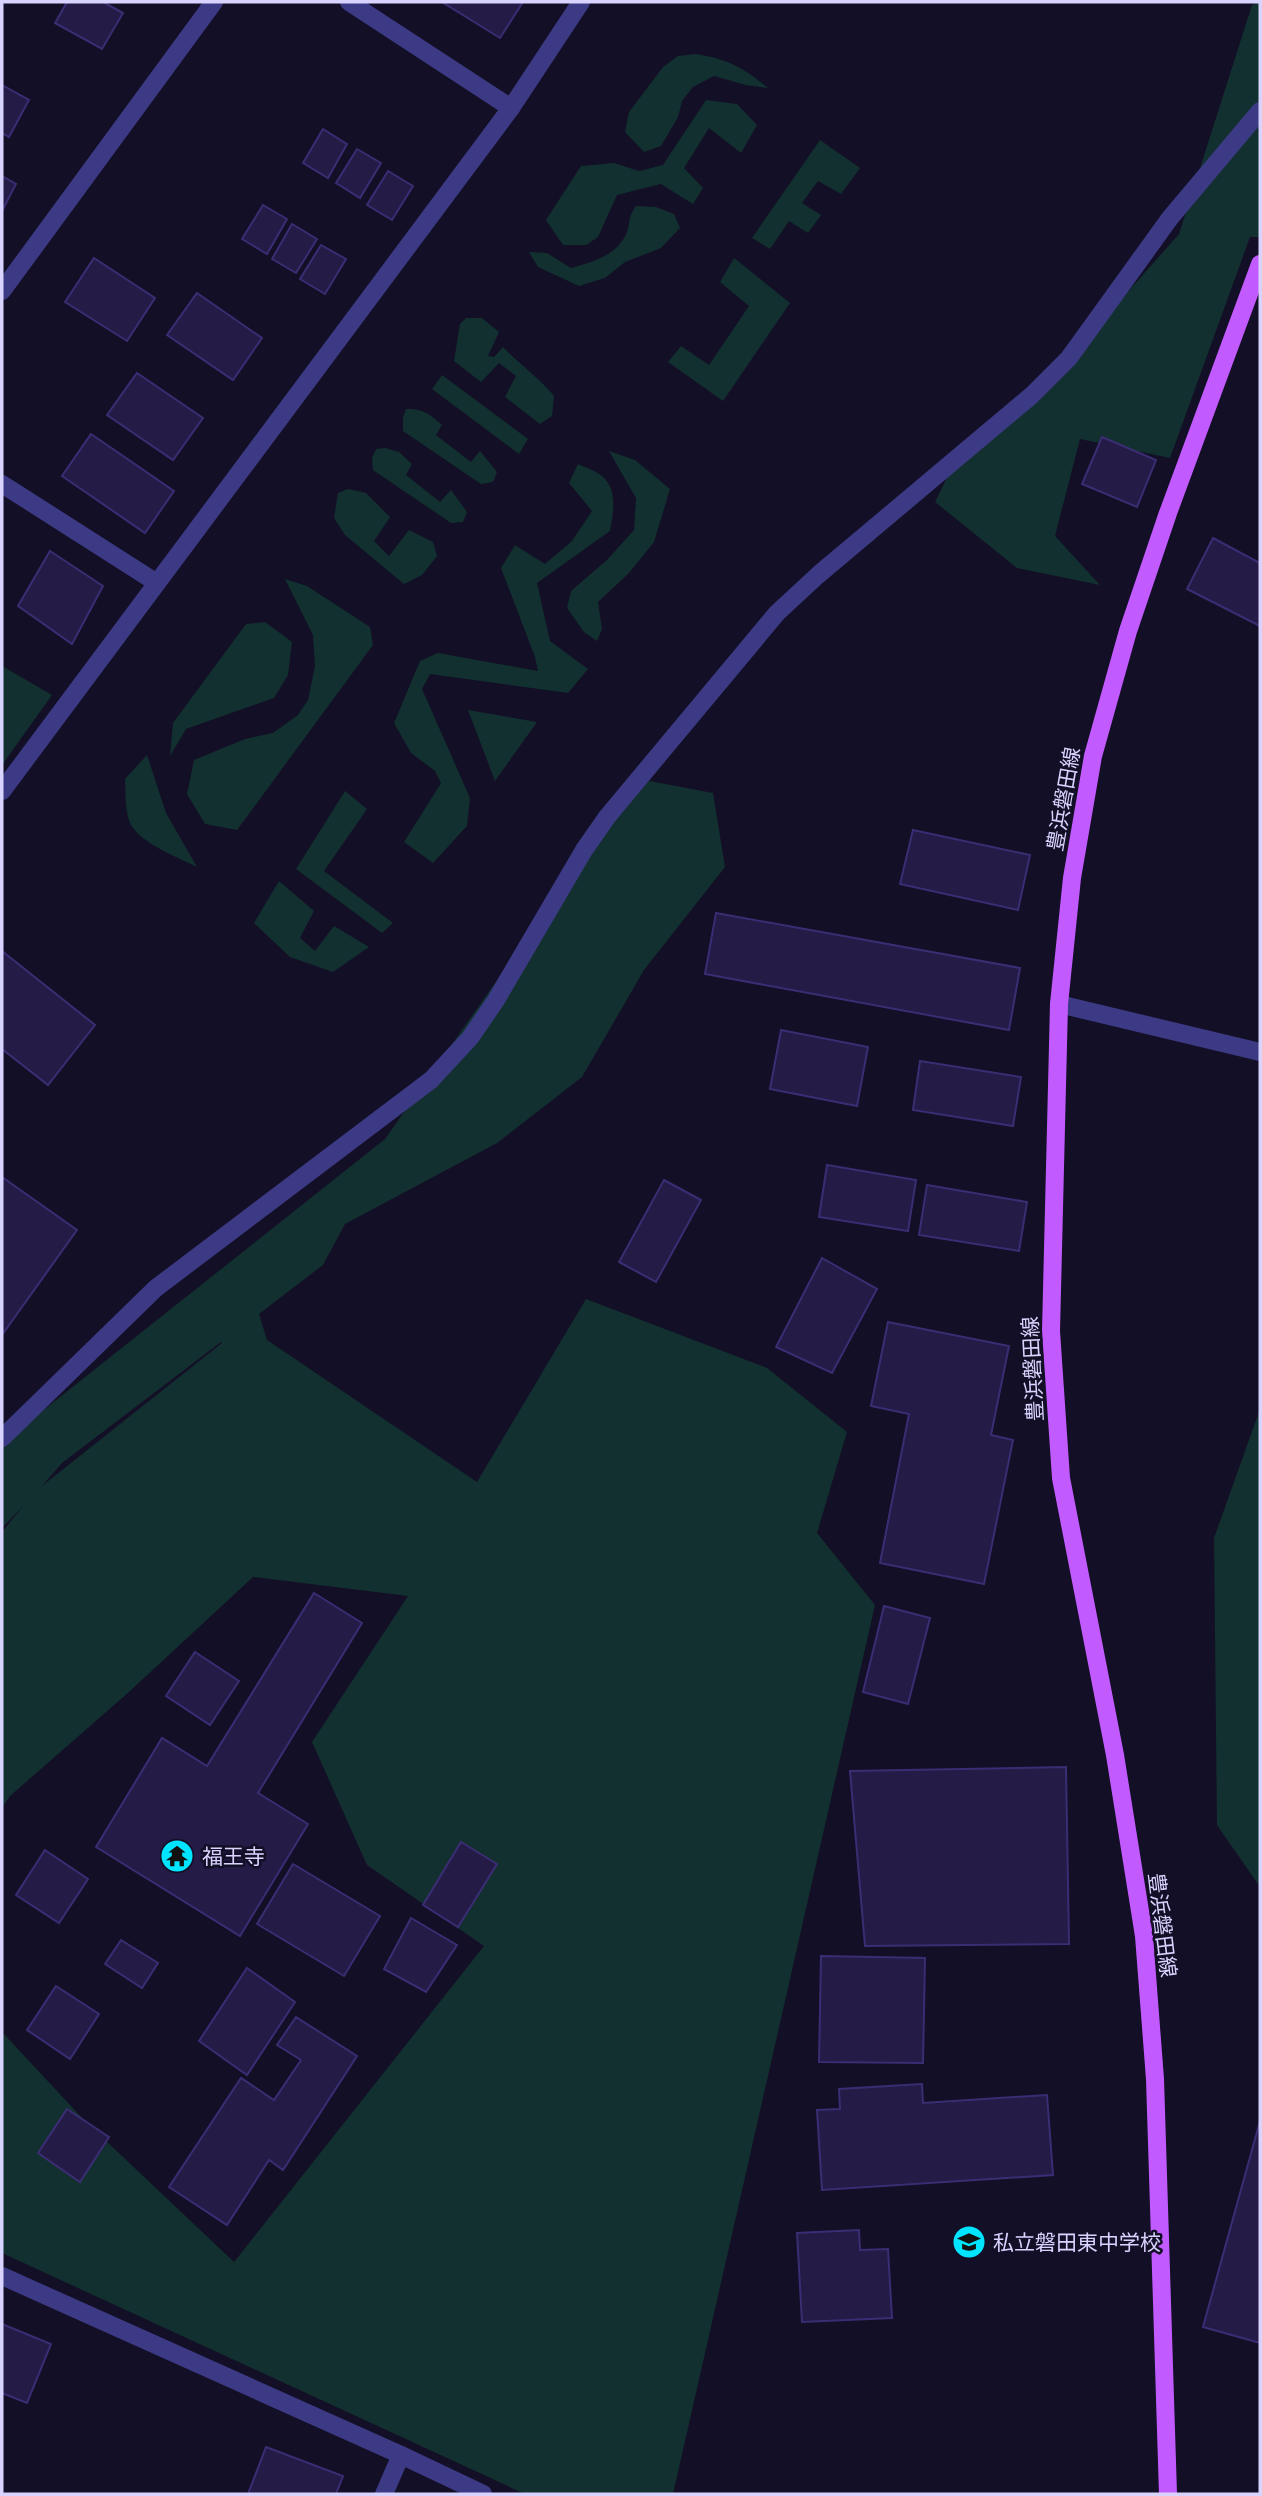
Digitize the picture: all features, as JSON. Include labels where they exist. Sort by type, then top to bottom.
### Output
[{"type":"main road","name":"豊浜磐田線","points":[[1168,2494],[1155,2078],[1144,1936],[1119,1781],[1061,1478],[1051,1331],[1059,1004],[1072,878],[1093,756],[1128,631],[1168,513],[1260,264]]},
{"type":"street","points":[[2,291],[214,2]]},
{"type":"street","points":[[349,2],[511,108]]},
{"type":"street","points":[[2,791],[511,108],[581,2]]},
{"type":"street","points":[[2,1438],[156,1288],[430,1080],[470,1038],[584,850],[607,817],[777,613],[828,566],[1032,395],[1069,358],[1170,218],[1260,111]]},
{"type":"street","points":[[2,484],[157,583]]},
{"type":"street","points":[[1059,1004],[1260,1052]]},
{"type":"street","points":[[2,2276],[483,2494]]},
{"type":"street","points":[[384,2494],[401,2455]]},
{"type":"green space","points":[[1260,2],[1260,237],[1250,237],[1170,458],[1080,439],[1055,536],[1100,585],[1017,568],[935,502],[956,459],[1069,358],[1179,234],[1252,5]]},
{"type":"green space","points":[[696,54],[735,65],[768,88],[714,76],[693,87],[682,101],[678,117],[661,146],[644,152],[625,132],[629,112],[663,67],[678,56]]},
{"type":"green space","points":[[706,100],[737,104],[757,125],[741,153],[709,128],[684,168],[703,188],[693,204],[661,184],[617,195],[598,237],[586,245],[563,245],[546,220],[581,166],[614,163],[639,171],[663,165]]},
{"type":"green space","points":[[820,140],[860,168],[841,194],[818,181],[802,203],[821,215],[808,233],[789,221],[770,249],[752,238]]},
{"type":"green space","points":[[636,206],[656,207],[674,214],[680,228],[661,248],[625,262],[605,278],[579,286],[538,267],[529,252],[547,253],[571,268],[596,260],[611,252],[623,240]]},
{"type":"green space","points":[[734,258],[790,303],[723,401],[668,362],[681,346],[709,365],[749,306],[720,282]]},
{"type":"green space","points":[[466,318],[482,318],[499,332],[488,356],[494,357],[503,347],[535,377],[554,396],[552,416],[540,424],[505,397],[516,376],[499,363],[481,382],[454,361],[460,324]]},
{"type":"green space","points":[[442,375],[528,439],[519,454],[432,389]]},
{"type":"green space","points":[[406,409],[426,412],[434,418],[442,425],[436,435],[471,462],[480,451],[497,472],[493,482],[481,484],[403,431]]},
{"type":"green space","points":[[385,448],[399,452],[412,464],[406,475],[440,502],[451,490],[467,512],[463,522],[451,523],[373,470],[372,458],[376,449]]},
{"type":"green space","points":[[609,451],[635,460],[670,489],[654,542],[629,573],[598,602],[602,629],[597,641],[584,632],[567,608],[571,591],[607,560],[634,530],[636,498]]},
{"type":"green space","points":[[578,464],[595,471],[608,482],[613,495],[610,531],[537,583],[550,641],[588,669],[568,693],[430,674],[422,689],[470,798],[467,826],[433,863],[404,842],[441,783],[435,771],[411,753],[394,723],[420,661],[438,653],[538,671],[501,568],[515,545],[545,564],[572,541],[592,511],[569,483]]},
{"type":"green space","points":[[348,489],[366,493],[390,517],[374,541],[389,556],[409,530],[433,542],[437,556],[422,575],[404,584],[345,535],[334,518],[338,493]]},
{"type":"green space","points":[[285,579],[307,586],[370,627],[373,645],[237,830],[205,824],[187,794],[194,760],[245,739],[273,733],[298,715],[308,700],[315,666],[313,635]]},
{"type":"green space","points":[[265,622],[292,642],[288,675],[274,698],[186,729],[170,756],[173,723],[246,624]]},
{"type":"green space","points":[[2,666],[52,695],[2,765]]},
{"type":"green space","points":[[468,710],[537,722],[495,781]]},
{"type":"green space","points":[[147,755],[166,813],[197,867],[155,846],[131,824],[126,805],[125,779]]},
{"type":"green space","points":[[639,779],[713,793],[725,867],[644,970],[582,1077],[497,1143],[345,1224],[323,1265],[259,1314],[267,1340],[477,1482],[586,1299],[767,1368],[847,1432],[817,1533],[875,1605],[673,2494],[525,2494],[2,2253],[2,2032],[85,2121],[234,2262],[484,1946],[367,1865],[312,1742],[408,1596],[253,1577],[129,1692],[10,1796],[2,1808],[2,1532],[23,1506],[2,1528],[2,1443],[385,1139]],"holes":[[[222,1343],[42,1486],[62,1463]]]},
{"type":"green space","points":[[345,791],[367,809],[324,871],[393,923],[382,933],[296,869]]},
{"type":"green space","points":[[279,881],[314,911],[300,938],[315,951],[334,926],[369,947],[333,972],[290,957],[254,923]]},
{"type":"green space","points":[[1260,1409],[1260,1887],[1217,1825],[1214,1538]]},
{"type":"building","points":[[67,2],[103,2],[123,13],[102,49],[55,23]]},
{"type":"building","points":[[442,2],[523,2],[500,38]]},
{"type":"building","points":[[2,85],[29,100],[9,137],[2,133]]},
{"type":"building","points":[[323,129],[347,144],[328,178],[303,163]]},
{"type":"building","points":[[357,149],[381,163],[360,198],[336,183]]},
{"type":"building","points":[[388,171],[413,186],[392,220],[367,205]]},
{"type":"building","points":[[2,176],[16,184],[2,211]]},
{"type":"building","points":[[263,205],[287,219],[267,254],[242,239]]},
{"type":"building","points":[[292,224],[317,239],[296,273],[272,259]]},
{"type":"building","points":[[321,245],[346,259],[325,294],[300,279]]},
{"type":"building","points":[[94,258],[155,298],[127,341],[65,302]]},
{"type":"building","points":[[197,293],[262,338],[233,380],[167,335]]},
{"type":"building","points":[[137,373],[203,418],[173,460],[107,415]]},
{"type":"building","points":[[91,434],[174,491],[145,533],[62,476]]},
{"type":"building","points":[[1102,437],[1156,460],[1137,507],[1082,484]]},
{"type":"building","points":[[1213,538],[1260,563],[1260,626],[1187,589]]},
{"type":"building","points":[[50,551],[103,586],[72,644],[18,606]]},
{"type":"building","points":[[913,830],[1030,855],[1018,910],[900,884]]},
{"type":"building","points":[[716,913],[1020,968],[1009,1030],[705,974]]},
{"type":"building","points":[[2,951],[95,1025],[48,1085],[2,1049]]},
{"type":"building","points":[[781,1030],[868,1047],[857,1106],[770,1089]]},
{"type":"building","points":[[920,1061],[1021,1077],[1013,1126],[913,1110]]},
{"type":"building","points":[[827,1165],[916,1180],[908,1231],[819,1217]]},
{"type":"building","points":[[2,1177],[77,1230],[2,1335]]},
{"type":"building","points":[[664,1180],[701,1200],[656,1282],[619,1262]]},
{"type":"building","points":[[927,1185],[1027,1202],[1019,1251],[919,1235]]},
{"type":"building","points":[[822,1258],[877,1289],[832,1373],[776,1347]]},
{"type":"building","points":[[888,1322],[1009,1346],[991,1435],[1013,1440],[984,1584],[880,1563],[909,1414],[871,1406]]},
{"type":"building","points":[[314,1593],[362,1623],[258,1793],[308,1824],[240,1936],[96,1847],[162,1738],[207,1766]]},
{"type":"building","points":[[884,1606],[930,1618],[908,1704],[863,1692]]},
{"type":"building","points":[[195,1652],[239,1681],[210,1725],[166,1696]]},
{"type":"building","points":[[1066,1767],[1069,1944],[865,1946],[850,1771]]},
{"type":"building","points":[[461,1842],[497,1864],[458,1927],[423,1905]]},
{"type":"building","points":[[45,1850],[88,1879],[59,1923],[16,1895]]},
{"type":"building","points":[[293,1864],[380,1916],[344,1976],[257,1924]]},
{"type":"building","points":[[411,1918],[457,1945],[426,1992],[384,1969]]},
{"type":"building","points":[[121,1940],[158,1963],[142,1988],[105,1964]]},
{"type":"building","points":[[821,1956],[925,1958],[923,2063],[819,2062]]},
{"type":"building","points":[[247,1968],[295,2002],[247,2075],[199,2041]]},
{"type":"building","points":[[56,1986],[99,2014],[70,2059],[27,2030]]},
{"type":"building","points":[[296,2017],[357,2056],[283,2170],[269,2160],[227,2225],[169,2187],[241,2078],[274,2100],[301,2060],[277,2045]]},
{"type":"building","points":[[922,2084],[923,2103],[1047,2095],[1053,2175],[822,2190],[817,2110],[840,2109],[839,2089]]},
{"type":"building","points":[[67,2109],[109,2137],[80,2182],[38,2153]]},
{"type":"building","points":[[1260,2121],[1260,2343],[1203,2327]]},
{"type":"building","points":[[859,2230],[860,2250],[888,2249],[892,2318],[802,2322],[797,2233]]},
{"type":"building","points":[[2,2324],[51,2344],[27,2403],[2,2393]]},
{"type":"building","points":[[266,2447],[343,2476],[336,2494],[248,2494]]},
{"type":"place","name":"福王寺","points":[[177,1856]]},
{"type":"place","name":"私立磐田東中学校","points":[[969,2242]]}]
